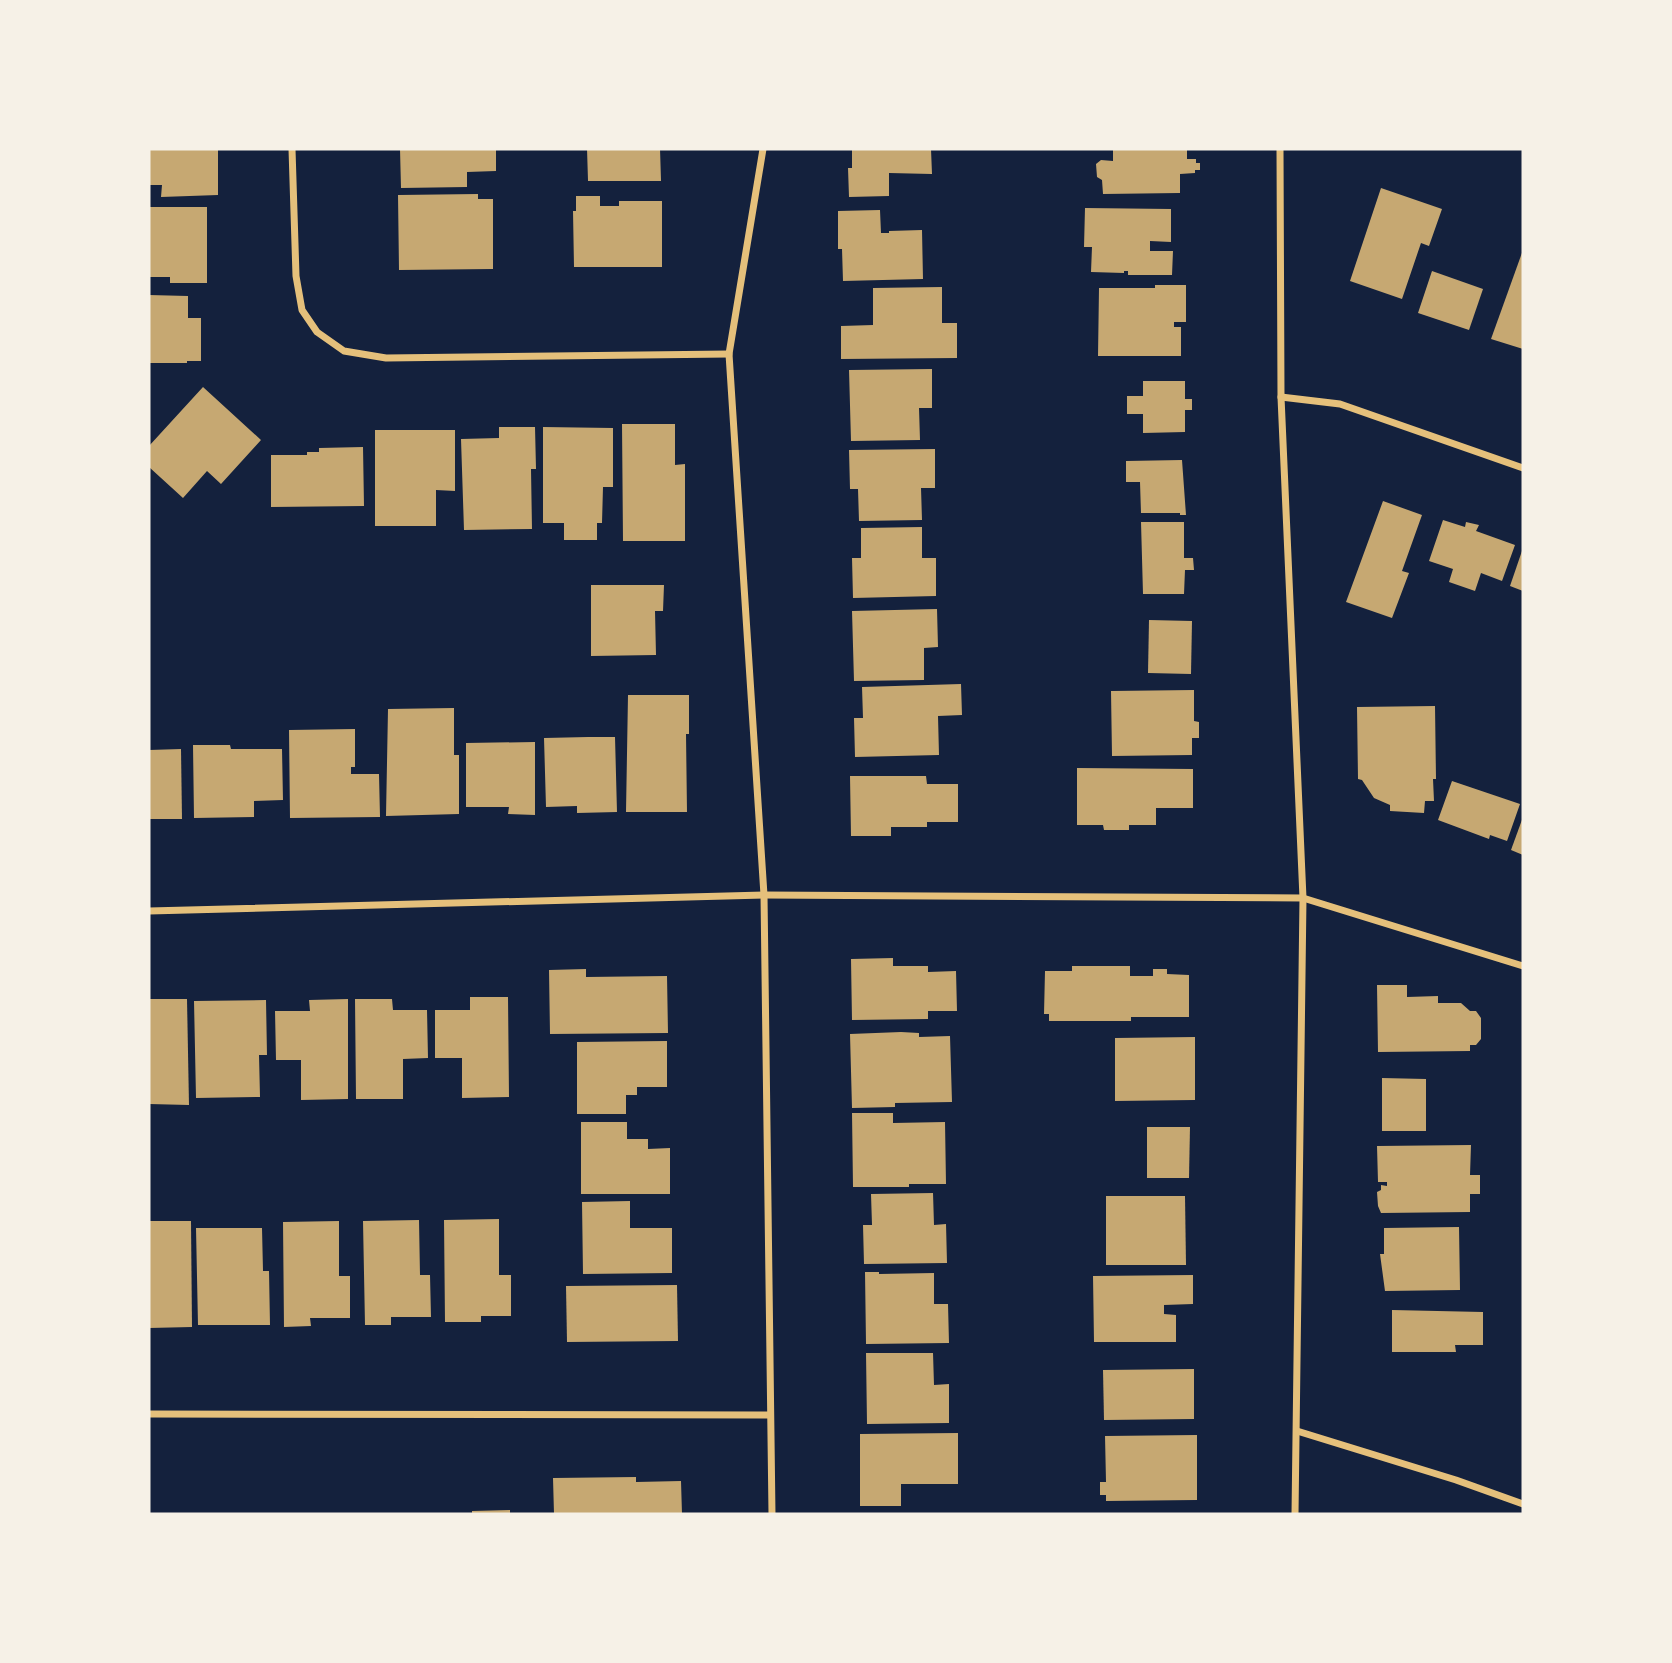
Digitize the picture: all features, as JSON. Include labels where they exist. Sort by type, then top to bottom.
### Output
[{"type":"street","points":[[292,149],[296,276],[302,310],[317,332],[344,351],[386,358],[729,354]]},
{"type":"street","points":[[763,149],[729,354],[764,895],[772,1514]]},
{"type":"street","points":[[1280,149],[1282,397],[1303,898],[1295,1514]]},
{"type":"street","points":[[1282,397],[1340,404],[1523,468]]},
{"type":"street","points":[[149,911],[764,895],[1303,898],[1523,966]]},
{"type":"street","points":[[149,1414],[770,1415]]},
{"type":"street","points":[[1297,1431],[1455,1479],[1523,1504]]},
{"type":"building","points":[[149,149],[218,149],[218,195],[161,197],[162,185],[149,185]]},
{"type":"building","points":[[400,149],[496,149],[496,171],[467,172],[467,187],[401,188]]},
{"type":"building","points":[[587,149],[660,149],[661,181],[588,181]]},
{"type":"building","points":[[852,149],[931,149],[932,174],[889,173],[889,196],[849,197],[848,168],[852,168]]},
{"type":"building","points":[[1113,149],[1187,149],[1187,159],[1196,159],[1196,163],[1200,163],[1200,170],[1180,174],[1180,193],[1103,194],[1102,180],[1097,177],[1096,164],[1101,160],[1113,161]]},
{"type":"building","points":[[1381,188],[1442,209],[1429,246],[1421,243],[1402,299],[1350,281]]},
{"type":"building","points":[[478,194],[478,199],[493,199],[493,269],[399,270],[398,195]]},
{"type":"building","points":[[576,196],[600,196],[600,206],[619,206],[619,201],[662,201],[662,267],[574,267],[573,211],[576,211]]},
{"type":"building","points":[[149,207],[207,207],[207,283],[170,283],[170,277],[150,277]]},
{"type":"building","points":[[1085,208],[1171,209],[1171,242],[1150,241],[1150,251],[1173,251],[1172,275],[1128,275],[1128,271],[1091,272],[1092,247],[1084,247]]},
{"type":"building","points":[[880,210],[881,233],[922,230],[923,279],[843,281],[842,249],[838,249],[838,211]]},
{"type":"building","points":[[1523,250],[1523,349],[1491,339]]},
{"type":"building","points":[[1432,271],[1483,289],[1469,330],[1418,313]]},
{"type":"building","points":[[1155,285],[1186,285],[1186,322],[1174,322],[1174,327],[1181,327],[1181,356],[1098,356],[1099,288],[1155,288]]},
{"type":"building","points":[[942,287],[942,323],[957,323],[957,358],[841,359],[841,326],[873,325],[873,288]]},
{"type":"building","points":[[149,295],[188,296],[188,318],[201,318],[201,361],[149,363]]},
{"type":"building","points":[[932,369],[932,408],[919,408],[920,440],[851,441],[849,370]]},
{"type":"building","points":[[1143,381],[1185,381],[1185,399],[1192,399],[1192,410],[1185,410],[1185,432],[1143,433],[1143,414],[1127,414],[1127,396],[1143,396]]},
{"type":"building","points":[[203,387],[261,440],[221,484],[207,471],[183,498],[149,467],[149,446]]},
{"type":"building","points":[[622,424],[675,424],[675,465],[685,464],[685,541],[623,541]]},
{"type":"building","points":[[499,427],[535,427],[536,469],[531,469],[532,529],[464,530],[461,439],[499,438]]},
{"type":"building","points":[[543,427],[613,428],[613,487],[603,487],[602,523],[597,523],[597,540],[564,540],[564,523],[543,523]]},
{"type":"building","points":[[375,430],[455,430],[455,491],[436,490],[436,526],[375,526]]},
{"type":"building","points":[[363,447],[364,506],[271,507],[271,455],[307,455],[307,452],[319,452],[319,448]]},
{"type":"building","points":[[935,449],[935,488],[921,488],[922,520],[859,521],[858,489],[850,489],[849,450]]},
{"type":"building","points":[[1182,460],[1186,515],[1141,513],[1140,482],[1126,482],[1126,461]]},
{"type":"building","points":[[1383,501],[1422,515],[1402,571],[1409,573],[1392,618],[1346,602]]},
{"type":"building","points":[[1443,520],[1465,527],[1466,522],[1479,525],[1476,531],[1515,545],[1502,581],[1481,573],[1475,591],[1449,582],[1453,569],[1429,561]]},
{"type":"building","points":[[1141,522],[1184,522],[1184,558],[1193,558],[1194,570],[1185,570],[1184,594],[1143,594]]},
{"type":"building","points":[[922,527],[922,558],[936,558],[936,596],[853,598],[852,558],[861,558],[861,528]]},
{"type":"building","points":[[1523,548],[1523,591],[1510,586]]},
{"type":"building","points":[[591,585],[664,585],[663,611],[655,611],[656,655],[591,656]]},
{"type":"building","points":[[937,609],[938,647],[924,648],[924,680],[854,681],[852,611]]},
{"type":"building","points":[[1149,620],[1192,621],[1191,674],[1148,673]]},
{"type":"building","points":[[961,684],[962,715],[938,716],[939,755],[855,757],[854,718],[863,718],[862,687]]},
{"type":"building","points":[[1194,690],[1194,721],[1199,722],[1199,738],[1192,738],[1192,755],[1112,756],[1111,691]]},
{"type":"building","points":[[628,695],[689,695],[689,734],[686,734],[687,812],[626,812]]},
{"type":"building","points":[[1435,706],[1434,801],[1425,801],[1424,813],[1390,811],[1390,805],[1374,798],[1362,780],[1358,779],[1357,707]]},
{"type":"building","points":[[454,708],[454,755],[459,755],[459,814],[386,816],[388,709]]},
{"type":"building","points":[[355,729],[355,767],[351,767],[351,774],[379,774],[380,817],[290,818],[289,730]]},
{"type":"building","points":[[615,737],[617,812],[577,813],[577,806],[546,807],[544,738]]},
{"type":"building","points":[[535,742],[535,815],[508,814],[509,807],[466,807],[466,743]]},
{"type":"building","points":[[193,745],[230,745],[231,749],[282,749],[283,800],[254,801],[254,817],[194,818]]},
{"type":"building","points":[[181,749],[182,819],[149,819],[149,750]]},
{"type":"building","points":[[1077,768],[1193,769],[1193,808],[1156,808],[1156,825],[1129,825],[1129,830],[1104,830],[1103,825],[1077,825]]},
{"type":"building","points":[[850,776],[926,776],[927,784],[958,784],[958,822],[927,822],[927,827],[891,827],[891,836],[851,836]]},
{"type":"building","points":[[1452,781],[1520,804],[1507,841],[1490,835],[1489,839],[1438,820]]},
{"type":"building","points":[[1523,817],[1523,855],[1511,850]]},
{"type":"building","points":[[893,958],[893,966],[928,966],[928,972],[956,971],[957,1011],[928,1011],[928,1019],[852,1020],[851,959]]},
{"type":"building","points":[[1072,966],[1130,966],[1130,976],[1153,976],[1153,969],[1167,969],[1167,974],[1189,975],[1189,1017],[1131,1017],[1131,1021],[1049,1021],[1049,1014],[1044,1014],[1045,971],[1072,971]]},
{"type":"building","points":[[586,969],[586,977],[667,976],[668,1033],[550,1034],[549,970]]},
{"type":"building","points":[[1377,985],[1407,985],[1407,997],[1438,996],[1438,1003],[1461,1003],[1470,1011],[1476,1011],[1481,1018],[1481,1039],[1476,1045],[1470,1045],[1470,1051],[1378,1052]]},
{"type":"building","points":[[470,997],[508,997],[509,1097],[462,1098],[462,1058],[435,1058],[435,1010],[470,1010]]},
{"type":"building","points":[[149,999],[187,999],[189,1105],[149,1104]]},
{"type":"building","points":[[348,999],[348,1099],[301,1100],[301,1060],[276,1060],[275,1011],[310,1011],[309,1000]]},
{"type":"building","points":[[355,999],[392,999],[393,1010],[427,1010],[428,1058],[403,1059],[403,1099],[356,1099]]},
{"type":"building","points":[[266,1000],[267,1055],[259,1055],[260,1097],[196,1098],[194,1001]]},
{"type":"building","points":[[919,1033],[919,1037],[950,1036],[952,1102],[895,1103],[895,1107],[852,1108],[850,1034]]},
{"type":"building","points":[[1195,1037],[1195,1100],[1115,1101],[1115,1038]]},
{"type":"building","points":[[667,1041],[667,1087],[637,1087],[637,1095],[626,1095],[626,1114],[577,1114],[577,1042]]},
{"type":"building","points":[[1382,1078],[1426,1079],[1426,1131],[1382,1131]]},
{"type":"building","points":[[852,1113],[893,1113],[893,1123],[945,1122],[946,1184],[853,1187]]},
{"type":"building","points":[[581,1122],[627,1122],[627,1139],[648,1139],[648,1149],[670,1148],[670,1194],[581,1194]]},
{"type":"building","points":[[1147,1127],[1190,1127],[1189,1178],[1147,1178]]},
{"type":"building","points":[[1471,1145],[1470,1175],[1480,1175],[1480,1194],[1470,1194],[1470,1212],[1381,1213],[1377,1192],[1381,1190],[1381,1185],[1387,1186],[1387,1182],[1378,1182],[1377,1146]]},
{"type":"building","points":[[933,1193],[934,1225],[946,1224],[947,1263],[864,1264],[863,1225],[872,1225],[871,1194]]},
{"type":"building","points":[[1106,1196],[1185,1196],[1186,1265],[1106,1265]]},
{"type":"building","points":[[630,1201],[630,1228],[672,1228],[672,1273],[583,1274],[582,1202]]},
{"type":"building","points":[[499,1219],[499,1275],[511,1275],[511,1316],[481,1316],[481,1322],[445,1322],[444,1220]]},
{"type":"building","points":[[419,1220],[420,1275],[430,1275],[431,1317],[391,1317],[391,1325],[365,1325],[363,1221]]},
{"type":"building","points":[[149,1221],[191,1221],[192,1327],[149,1328]]},
{"type":"building","points":[[339,1221],[339,1276],[350,1276],[350,1318],[310,1318],[311,1326],[284,1327],[283,1222]]},
{"type":"building","points":[[1459,1227],[1460,1290],[1385,1291],[1380,1254],[1384,1254],[1384,1228]]},
{"type":"building","points":[[196,1228],[262,1228],[263,1271],[269,1271],[270,1325],[198,1325]]},
{"type":"building","points":[[865,1272],[934,1273],[934,1304],[948,1304],[949,1343],[866,1344]]},
{"type":"building","points":[[1193,1275],[1193,1304],[1164,1305],[1164,1314],[1176,1315],[1176,1342],[1094,1342],[1093,1276]]},
{"type":"building","points":[[677,1285],[678,1341],[567,1342],[566,1286]]},
{"type":"building","points":[[1392,1310],[1483,1312],[1483,1345],[1455,1345],[1456,1352],[1392,1352]]},
{"type":"building","points":[[866,1353],[933,1353],[934,1385],[949,1384],[949,1423],[867,1424]]},
{"type":"building","points":[[1194,1369],[1194,1419],[1104,1420],[1103,1370]]},
{"type":"building","points":[[958,1433],[958,1484],[901,1484],[901,1506],[860,1506],[860,1434]]},
{"type":"building","points":[[1197,1435],[1197,1500],[1106,1501],[1106,1495],[1100,1495],[1100,1482],[1106,1482],[1105,1436]]},
{"type":"building","points":[[636,1477],[636,1482],[681,1481],[682,1514],[554,1514],[553,1478]]},
{"type":"building","points":[[510,1510],[510,1514],[472,1514],[472,1511]]}]
